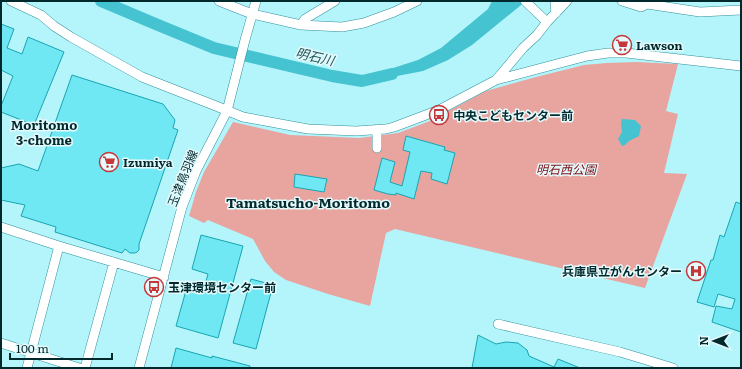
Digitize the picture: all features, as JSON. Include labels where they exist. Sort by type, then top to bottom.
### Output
[{"type":"street","points":[[11,1],[42,15],[54,26],[71,37],[142,77],[243,117],[308,129],[356,131],[377,130],[394,127],[439,110],[496,80],[587,56],[608,53],[626,53],[741,66]]},
{"type":"street","points":[[219,1],[252,14],[301,25],[342,27],[364,23],[394,12],[417,1]]},
{"type":"street","name":"玉津鳥羽線","points":[[140,368],[182,207],[196,170],[227,111],[256,1]]},
{"type":"street","points":[[301,25],[305,19],[335,1]]},
{"type":"street","points":[[525,1],[547,22]]},
{"type":"street","points":[[556,13],[555,4],[558,1]]},
{"type":"street","points":[[496,80],[523,48],[537,35],[567,1]]},
{"type":"street","points":[[622,1],[641,7],[647,4],[669,4],[700,12],[741,10]]},
{"type":"street","points":[[377,130],[377,148]]},
{"type":"street","points":[[1,226],[59,246],[164,277]]},
{"type":"street","points":[[28,368],[59,246]]},
{"type":"street","points":[[85,368],[114,262]]},
{"type":"street","points":[[498,324],[620,352],[673,368]]},
{"type":"street","points":[[1,343],[79,368]]},
{"type":"green space","name":"明石西公園","points":[[636,62],[678,64],[666,111],[678,114],[664,173],[687,174],[645,288],[395,229],[386,233],[370,306],[286,280],[274,272],[265,261],[253,239],[208,220],[204,223],[189,216],[204,172],[233,122],[290,135],[359,138],[398,133],[430,121],[486,91],[584,65]]},
{"type":"water","points":[[492,1],[526,1],[472,45],[448,60],[423,71],[371,81],[390,69],[418,60],[441,48],[488,9]]},
{"type":"water","points":[[622,119],[635,120],[641,126],[639,136],[622,146],[618,139],[622,132]]},
{"type":"building","points":[[1,24],[14,29],[7,48],[22,54],[28,37],[64,52],[34,125],[1,112],[1,106],[13,76],[1,70]]},
{"type":"building","points":[[72,75],[163,104],[175,120],[173,128],[178,130],[139,244],[139,250],[135,253],[130,253],[125,249],[122,253],[55,232],[56,227],[21,216],[25,205],[1,200],[1,168],[19,164],[38,171]]},
{"type":"building","points":[[406,136],[445,147],[444,150],[455,153],[447,184],[431,179],[432,173],[421,171],[414,199],[396,193],[396,195],[388,194],[374,190],[382,158],[395,162],[390,182],[402,186],[410,152],[403,150]]},
{"type":"building","points":[[295,174],[327,179],[324,192],[294,187]]},
{"type":"building","points":[[736,202],[741,204],[741,332],[712,322],[716,306],[732,309],[735,299],[718,294],[714,307],[697,302],[711,260],[713,260],[720,235],[724,237]]},
{"type":"building","points":[[201,235],[243,246],[218,338],[176,326],[187,287],[203,292],[208,274],[192,269]]},
{"type":"building","points":[[251,279],[273,285],[256,349],[233,343]]},
{"type":"building","points":[[478,335],[496,344],[506,342],[518,343],[527,350],[529,356],[554,367],[558,359],[580,368],[472,368]]},
{"type":"building","points":[[176,348],[212,358],[212,356],[250,366],[250,368],[171,368]]},
{"type":"waterway","name":"明石川","points":[[101,1],[214,48],[332,76],[362,81],[392,74]]},
{"type":"place","name":"Lawson","points":[[622,45]]},
{"type":"place","name":"中央こどもセンター前","points":[[439,115]]},
{"type":"place","name":"Izumiya","points":[[109,162]]},
{"type":"place","name":"兵庫県立がんセンター","points":[[696,271]]},
{"type":"place","name":"玉津環境センター前","points":[[154,287]]},
{"type":"district","name":"Moritomo 3-chome","points":[[44,132]]},
{"type":"district","name":"Tamatsucho-Moritomo","points":[[308,202]]}]
